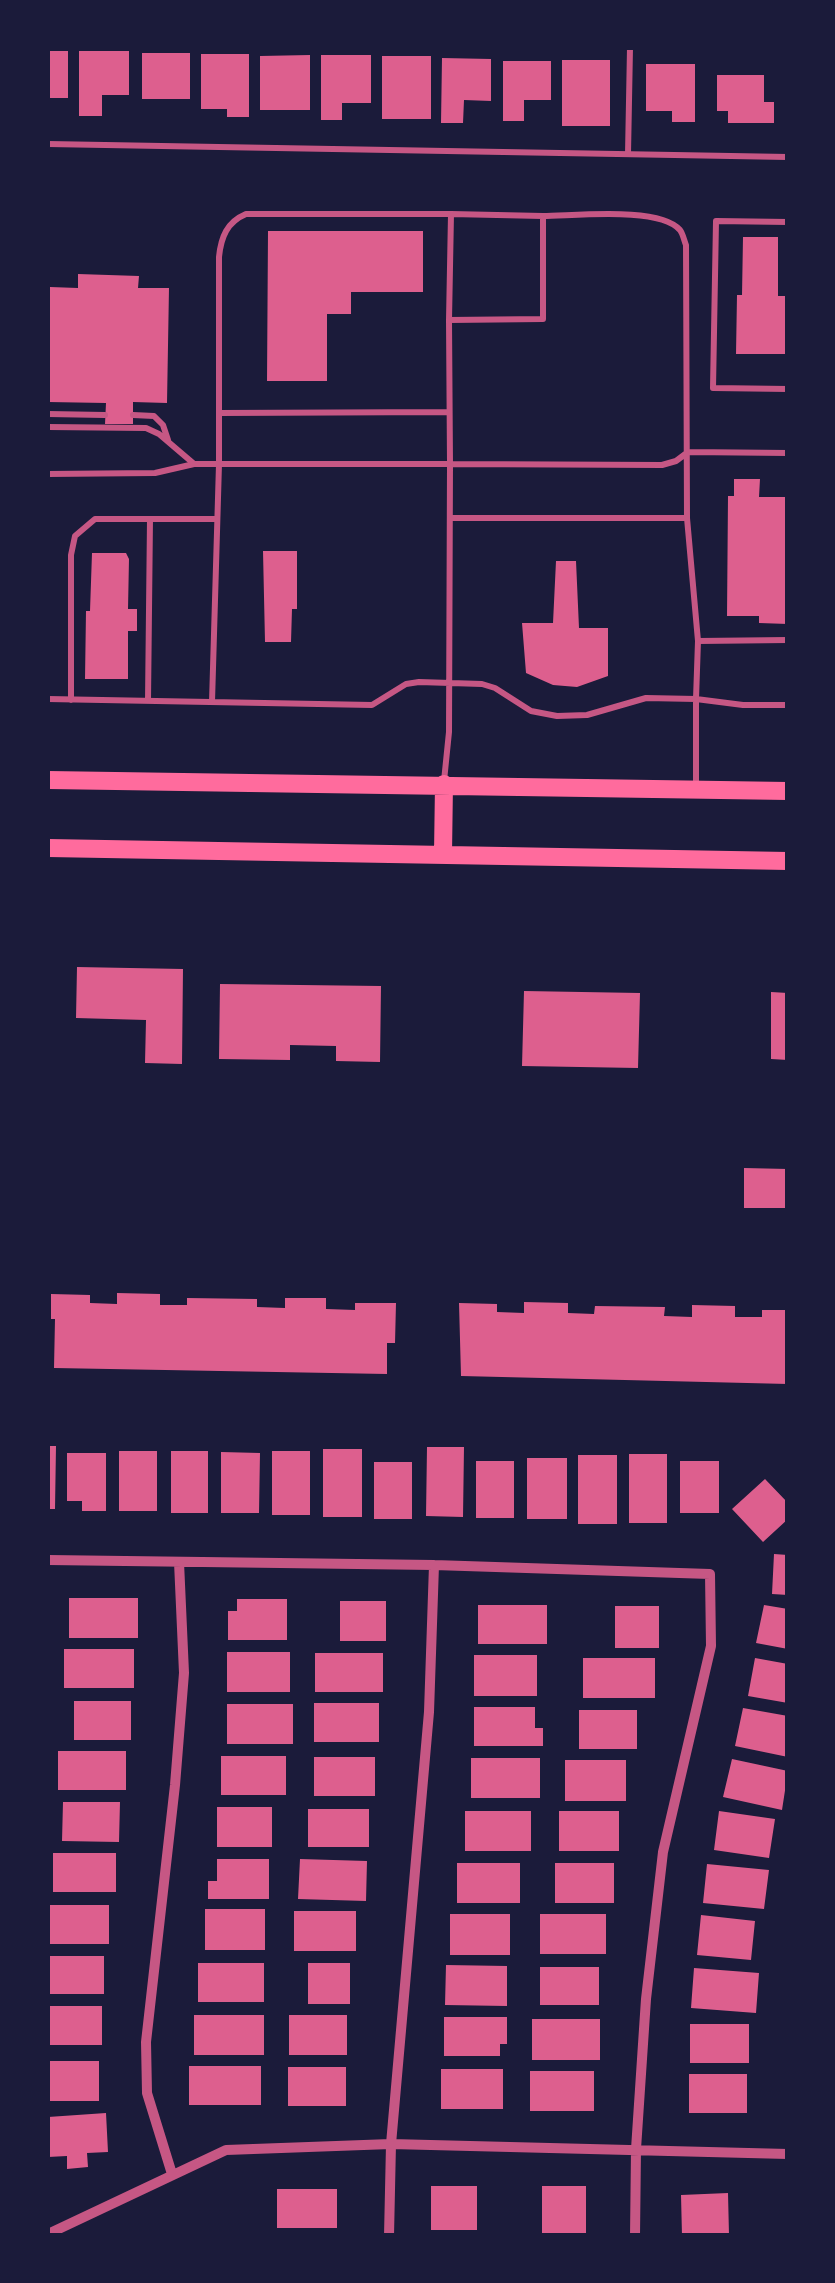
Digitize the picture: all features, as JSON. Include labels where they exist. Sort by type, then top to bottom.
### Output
[{"type":"main road","points":[[48,780],[788,791]]},
{"type":"main road","points":[[444,784],[444,854]]},
{"type":"main road","points":[[48,848],[788,861]]},
{"type":"street","points":[[48,1560],[710,1574],[712,1646],[662,1852],[646,1999],[636,2149],[635,2236]]},
{"type":"street","points":[[172,2174],[147,2093],[146,2042],[184,1673],[180,1562]]},
{"type":"street","points":[[389,2236],[390,2144],[422,1824],[434,1566]]},
{"type":"street","points":[[48,2234],[226,2150],[390,2144],[788,2154]]},
{"type":"lane","points":[[628,154],[630,48]]},
{"type":"lane","points":[[48,144],[788,157]]},
{"type":"lane","points":[[212,702],[220,242],[234,220],[246,214],[648,216],[680,230],[686,246],[687,518],[698,641],[696,789]]},
{"type":"lane","points":[[444,784],[450,732],[451,214]]},
{"type":"lane","points":[[449,320],[544,319],[543,216]]},
{"type":"lane","points":[[788,222],[716,221],[712,388],[788,390]]},
{"type":"lane","points":[[219,413],[450,412]]},
{"type":"lane","points":[[48,414],[105,415]]},
{"type":"lane","points":[[132,415],[154,416],[164,425],[168,442]]},
{"type":"lane","points":[[48,427],[146,428],[194,464]]},
{"type":"lane","points":[[48,474],[155,473],[194,464],[662,465],[688,452],[788,452]]},
{"type":"lane","points":[[451,518],[687,518]]},
{"type":"lane","points":[[72,700],[71,554],[76,536],[95,519],[218,519]]},
{"type":"lane","points":[[148,701],[150,519]]},
{"type":"lane","points":[[698,641],[788,640]]},
{"type":"lane","points":[[48,700],[372,704],[410,682],[482,684],[531,711],[557,716],[587,716],[646,698],[788,705]]},
{"type":"building","points":[[48,51],[68,51],[68,98],[48,98]]},
{"type":"building","points":[[79,51],[129,51],[129,95],[102,95],[102,116],[79,116]]},
{"type":"building","points":[[142,53],[190,53],[190,99],[142,99]]},
{"type":"building","points":[[201,54],[249,54],[249,117],[227,117],[227,109],[201,109]]},
{"type":"building","points":[[310,55],[310,110],[260,110],[260,56]]},
{"type":"building","points":[[321,55],[371,55],[371,103],[342,103],[342,120],[321,120]]},
{"type":"building","points":[[382,56],[431,56],[431,119],[382,119]]},
{"type":"building","points":[[442,58],[491,59],[491,101],[464,100],[463,123],[441,123]]},
{"type":"building","points":[[562,60],[610,60],[610,126],[562,126]]},
{"type":"building","points":[[503,61],[551,61],[551,100],[524,100],[524,121],[503,121]]},
{"type":"building","points":[[646,64],[695,64],[695,122],[672,122],[672,111],[646,111]]},
{"type":"building","points":[[717,75],[764,75],[764,102],[774,102],[774,123],[728,123],[728,111],[717,111]]},
{"type":"building","points":[[268,231],[423,231],[423,292],[351,292],[351,314],[327,314],[327,381],[267,381]]},
{"type":"building","points":[[743,237],[778,237],[778,296],[788,296],[788,354],[736,354]]},
{"type":"building","points":[[78,274],[139,276],[138,288],[169,288],[167,403],[133,402],[133,424],[105,424],[106,403],[48,402],[50,287],[78,288]]},
{"type":"building","points":[[734,479],[760,479],[759,497],[788,497],[788,624],[759,623],[759,616],[727,616],[728,496],[734,496]]},
{"type":"building","points":[[263,551],[297,551],[297,609],[292,609],[291,642],[265,642]]},
{"type":"building","points":[[92,553],[126,553],[129,559],[128,609],[137,609],[137,631],[128,631],[128,679],[85,679]]},
{"type":"building","points":[[556,561],[576,561],[579,628],[608,628],[608,676],[577,687],[553,685],[526,673],[522,623],[553,623]]},
{"type":"building","points":[[77,967],[183,969],[182,1064],[145,1063],[146,1020],[76,1018]]},
{"type":"building","points":[[220,984],[381,986],[380,1062],[336,1061],[336,1046],[290,1045],[290,1060],[219,1059]]},
{"type":"building","points":[[524,991],[640,993],[638,1068],[522,1066]]},
{"type":"building","points":[[771,992],[788,993],[788,1060],[771,1059]]},
{"type":"building","points":[[744,1168],[788,1169],[788,1208],[744,1208]]},
{"type":"building","points":[[117,1293],[160,1294],[160,1305],[187,1305],[187,1298],[257,1299],[257,1307],[285,1308],[285,1298],[326,1298],[326,1309],[355,1310],[355,1303],[396,1303],[395,1343],[387,1343],[387,1374],[54,1368],[51,1294],[90,1295],[90,1303],[117,1304]]},
{"type":"building","points":[[524,1302],[568,1303],[568,1313],[594,1314],[595,1306],[665,1307],[664,1316],[692,1317],[692,1305],[735,1306],[735,1317],[762,1317],[762,1310],[788,1310],[788,1384],[461,1376],[459,1303],[497,1304],[497,1312],[524,1313]]},
{"type":"building","points":[[48,1446],[56,1446],[55,1509],[48,1509]]},
{"type":"building","points":[[427,1447],[464,1447],[463,1517],[426,1516]]},
{"type":"building","points":[[323,1449],[362,1449],[362,1517],[323,1517]]},
{"type":"building","points":[[119,1451],[157,1451],[157,1511],[119,1511]]},
{"type":"building","points":[[171,1451],[208,1451],[208,1513],[171,1513]]},
{"type":"building","points":[[272,1451],[310,1451],[310,1515],[272,1515]]},
{"type":"building","points":[[221,1452],[260,1453],[259,1513],[221,1513]]},
{"type":"building","points":[[67,1453],[106,1453],[106,1511],[82,1511],[82,1501],[67,1501]]},
{"type":"building","points":[[629,1454],[667,1454],[667,1523],[629,1523]]},
{"type":"building","points":[[578,1455],[617,1455],[617,1524],[578,1524]]},
{"type":"building","points":[[527,1458],[567,1458],[567,1519],[527,1519]]},
{"type":"building","points":[[476,1461],[514,1461],[514,1518],[476,1518]]},
{"type":"building","points":[[680,1461],[719,1461],[719,1513],[680,1513]]},
{"type":"building","points":[[374,1462],[412,1462],[412,1519],[374,1519]]},
{"type":"building","points":[[765,1479],[788,1503],[788,1519],[763,1542],[732,1509]]},
{"type":"building","points":[[774,1554],[788,1555],[788,1595],[772,1594]]},
{"type":"building","points":[[69,1598],[138,1598],[138,1638],[69,1638]]},
{"type":"building","points":[[237,1599],[287,1599],[287,1640],[228,1640],[228,1611],[237,1611]]},
{"type":"building","points":[[340,1601],[386,1601],[386,1641],[340,1641]]},
{"type":"building","points":[[478,1605],[547,1605],[547,1644],[478,1644]]},
{"type":"building","points":[[764,1605],[788,1609],[788,1649],[756,1643]]},
{"type":"building","points":[[615,1606],[659,1606],[659,1648],[615,1648]]},
{"type":"building","points":[[64,1649],[134,1649],[134,1688],[64,1688]]},
{"type":"building","points":[[227,1652],[290,1652],[290,1692],[227,1692]]},
{"type":"building","points":[[315,1653],[383,1653],[383,1692],[315,1692]]},
{"type":"building","points":[[474,1655],[537,1655],[537,1696],[474,1696]]},
{"type":"building","points":[[583,1658],[655,1658],[655,1698],[583,1698]]},
{"type":"building","points":[[755,1658],[788,1664],[788,1703],[748,1696]]},
{"type":"building","points":[[74,1701],[131,1701],[131,1740],[74,1740]]},
{"type":"building","points":[[314,1703],[379,1703],[379,1742],[314,1742]]},
{"type":"building","points":[[227,1704],[293,1704],[293,1744],[227,1744]]},
{"type":"building","points":[[474,1707],[535,1707],[535,1728],[543,1728],[543,1746],[474,1746]]},
{"type":"building","points":[[743,1708],[788,1716],[788,1757],[735,1746]]},
{"type":"building","points":[[579,1710],[637,1710],[637,1749],[579,1749]]},
{"type":"building","points":[[58,1751],[126,1751],[126,1790],[58,1790]]},
{"type":"building","points":[[221,1756],[286,1756],[286,1795],[221,1795]]},
{"type":"building","points":[[314,1757],[375,1757],[375,1796],[314,1796]]},
{"type":"building","points":[[471,1758],[540,1758],[540,1798],[471,1798]]},
{"type":"building","points":[[732,1759],[788,1771],[782,1810],[723,1797]]},
{"type":"building","points":[[565,1760],[626,1760],[626,1801],[565,1801]]},
{"type":"building","points":[[63,1802],[120,1802],[119,1842],[62,1841]]},
{"type":"building","points":[[217,1807],[272,1807],[272,1847],[217,1847]]},
{"type":"building","points":[[308,1809],[369,1809],[369,1847],[308,1847]]},
{"type":"building","points":[[465,1811],[531,1811],[531,1851],[465,1851]]},
{"type":"building","points":[[559,1811],[619,1811],[619,1851],[559,1851]]},
{"type":"building","points":[[719,1811],[775,1819],[769,1858],[714,1850]]},
{"type":"building","points":[[53,1853],[116,1853],[116,1892],[53,1892]]},
{"type":"building","points":[[217,1859],[269,1859],[269,1899],[208,1899],[208,1881],[217,1881]]},
{"type":"building","points":[[300,1859],[367,1861],[366,1901],[298,1899]]},
{"type":"building","points":[[457,1863],[520,1863],[520,1903],[457,1903]]},
{"type":"building","points":[[555,1863],[614,1863],[614,1903],[555,1903]]},
{"type":"building","points":[[707,1864],[769,1870],[764,1909],[703,1903]]},
{"type":"building","points":[[48,1905],[109,1905],[109,1944],[48,1944]]},
{"type":"building","points":[[205,1909],[265,1909],[265,1950],[205,1950]]},
{"type":"building","points":[[294,1911],[356,1911],[356,1951],[294,1951]]},
{"type":"building","points":[[450,1914],[510,1914],[510,1955],[450,1955]]},
{"type":"building","points":[[540,1914],[606,1914],[606,1954],[540,1954]]},
{"type":"building","points":[[701,1915],[755,1921],[751,1960],[697,1955]]},
{"type":"building","points":[[48,1956],[104,1956],[104,1994],[48,1994]]},
{"type":"building","points":[[198,1963],[264,1963],[264,2002],[198,2002]]},
{"type":"building","points":[[308,1963],[350,1963],[350,2004],[308,2004]]},
{"type":"building","points":[[446,1965],[507,1966],[507,2006],[445,2005]]},
{"type":"building","points":[[540,1967],[599,1967],[599,2005],[540,2005]]},
{"type":"building","points":[[694,1968],[759,1973],[756,2013],[691,2008]]},
{"type":"building","points":[[48,2006],[102,2006],[102,2045],[48,2045]]},
{"type":"building","points":[[194,2015],[264,2015],[264,2055],[194,2055]]},
{"type":"building","points":[[289,2015],[347,2015],[347,2055],[289,2055]]},
{"type":"building","points":[[444,2017],[507,2017],[507,2044],[500,2044],[500,2056],[444,2056]]},
{"type":"building","points":[[532,2019],[600,2019],[600,2060],[532,2060]]},
{"type":"building","points":[[690,2024],[749,2024],[749,2063],[690,2063]]},
{"type":"building","points":[[48,2061],[99,2061],[99,2101],[48,2101]]},
{"type":"building","points":[[189,2066],[261,2066],[261,2105],[189,2105]]},
{"type":"building","points":[[288,2067],[346,2067],[346,2106],[288,2106]]},
{"type":"building","points":[[441,2069],[503,2069],[503,2109],[441,2109]]},
{"type":"building","points":[[530,2071],[594,2071],[594,2111],[530,2111]]},
{"type":"building","points":[[689,2074],[747,2074],[747,2113],[689,2113]]},
{"type":"building","points":[[106,2113],[108,2152],[87,2153],[88,2167],[67,2169],[67,2156],[48,2157],[48,2117]]},
{"type":"building","points":[[431,2186],[477,2186],[477,2230],[431,2230]]},
{"type":"building","points":[[542,2186],[586,2186],[586,2233],[542,2233]]},
{"type":"building","points":[[277,2189],[337,2189],[337,2228],[277,2228]]},
{"type":"building","points":[[728,2193],[729,2235],[682,2236],[681,2195]]}]
